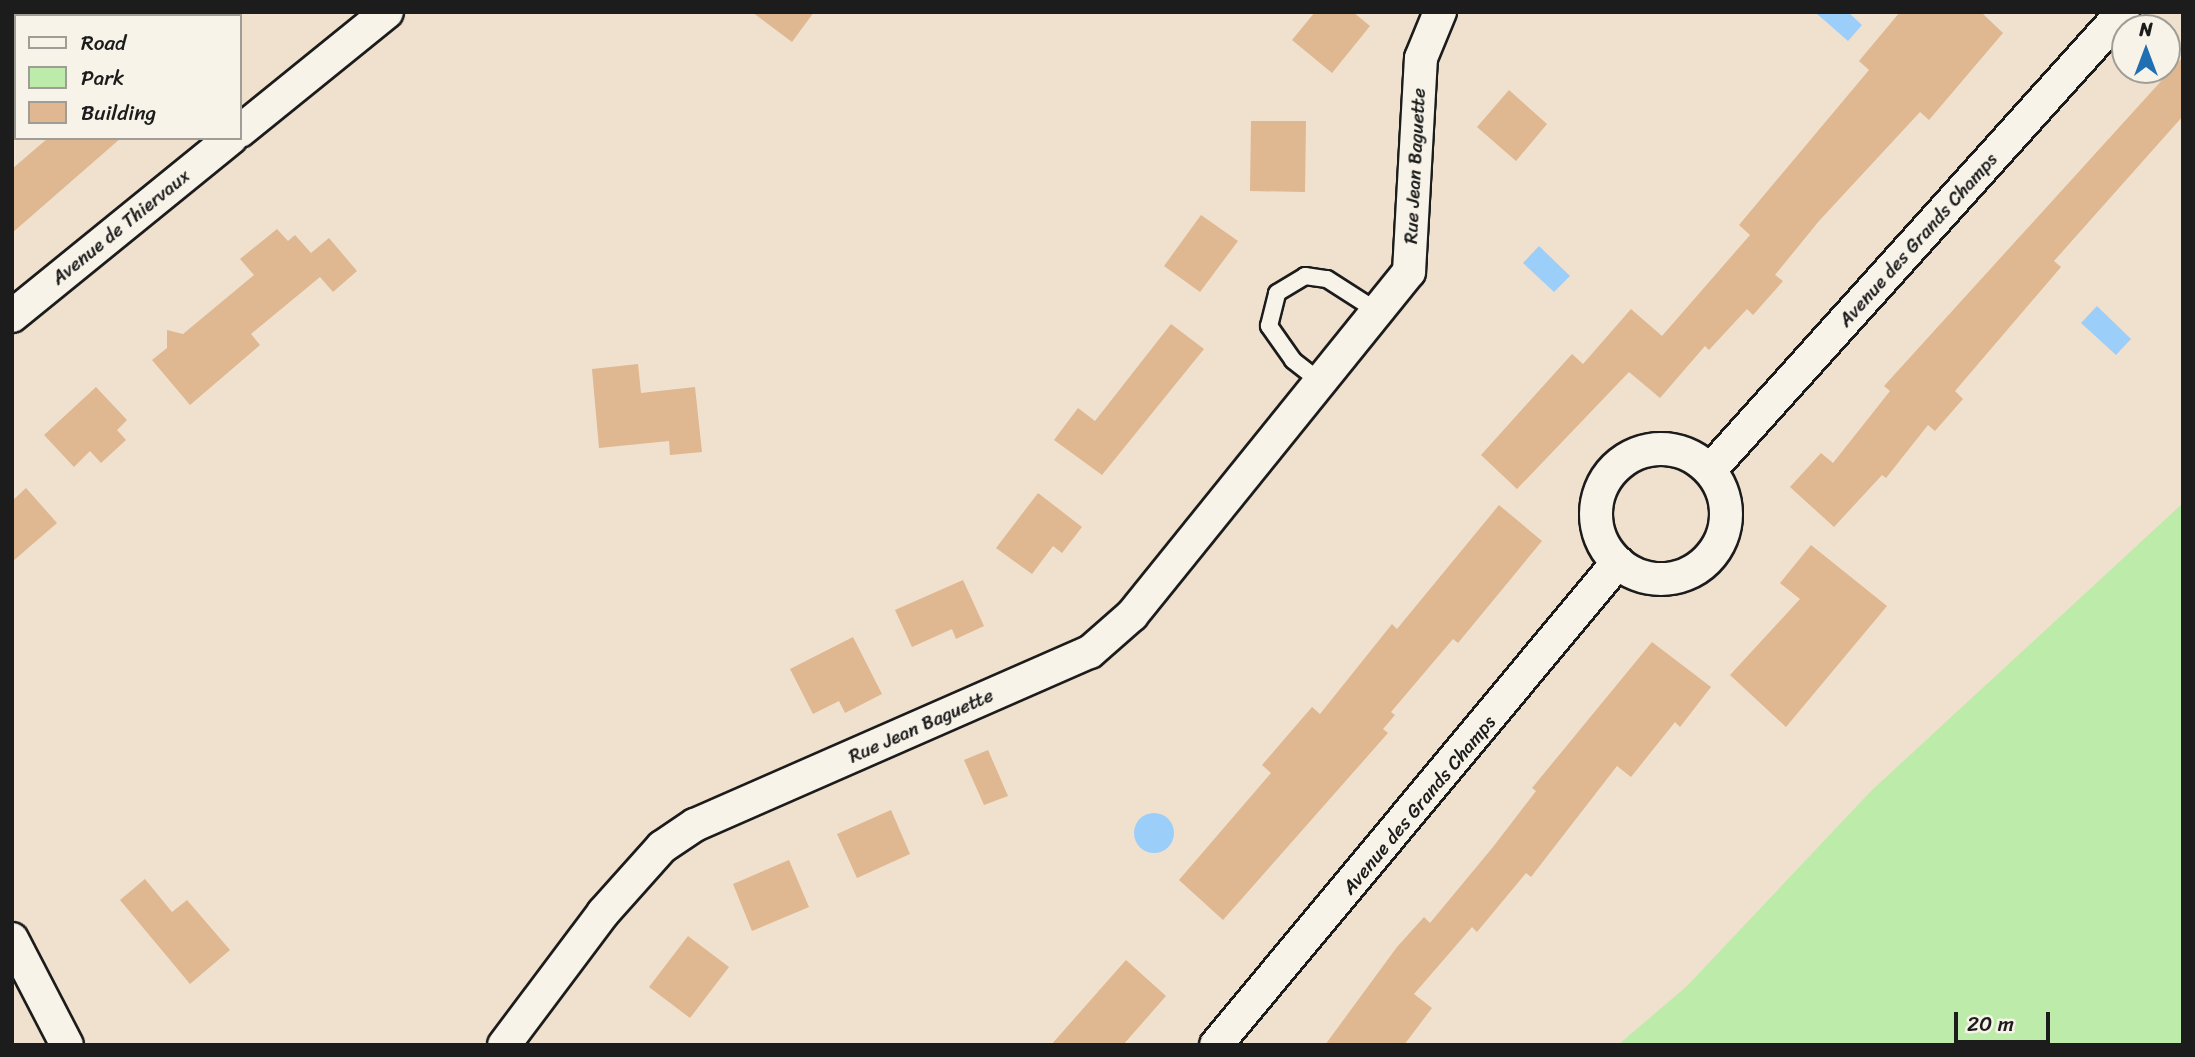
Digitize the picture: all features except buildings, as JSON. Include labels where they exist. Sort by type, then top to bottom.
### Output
[{"type":"street","points":[[242,129],[387,12]]},
{"type":"street","name":"Rue Jean Baguette","points":[[504,1045],[603,913],[662,847],[695,825],[1090,652],[1132,615],[1380,313],[1409,272],[1421,58],[1440,12]]},
{"type":"street","name":"Avenue des Grands Champs","points":[[1712,468],[2123,12]]},
{"type":"street","name":"Avenue de Thiervaux","points":[[12,316],[229,140]]},
{"type":"street","points":[[1667,446],[1712,468],[1729,510],[1718,551],[1679,579],[1632,574],[1604,548],[1594,520],[1599,487],[1621,460],[1667,446]]},
{"type":"street","name":"Avenue des Grands Champs","points":[[1216,1045],[1618,562]]},
{"type":"street","points":[[12,939],[67,1045]]},
{"type":"lane","points":[[1322,383],[1286,352],[1269,326],[1278,293],[1305,276],[1327,279],[1380,313]]},
{"type":"green space","points":[[2183,503],[2183,1045],[1618,1045],[1687,986],[1871,791]]},
{"type":"water","points":[[1848,12],[1862,25],[1848,41],[1816,13]]},
{"type":"water","points":[[1539,246],[1570,276],[1554,292],[1523,263]]},
{"type":"water","points":[[2097,306],[2131,339],[2116,355],[2081,323]]},
{"type":"water","points":[[1154,813],[1168,819],[1174,833],[1168,847],[1154,853],[1140,847],[1134,833],[1140,819]]}]
